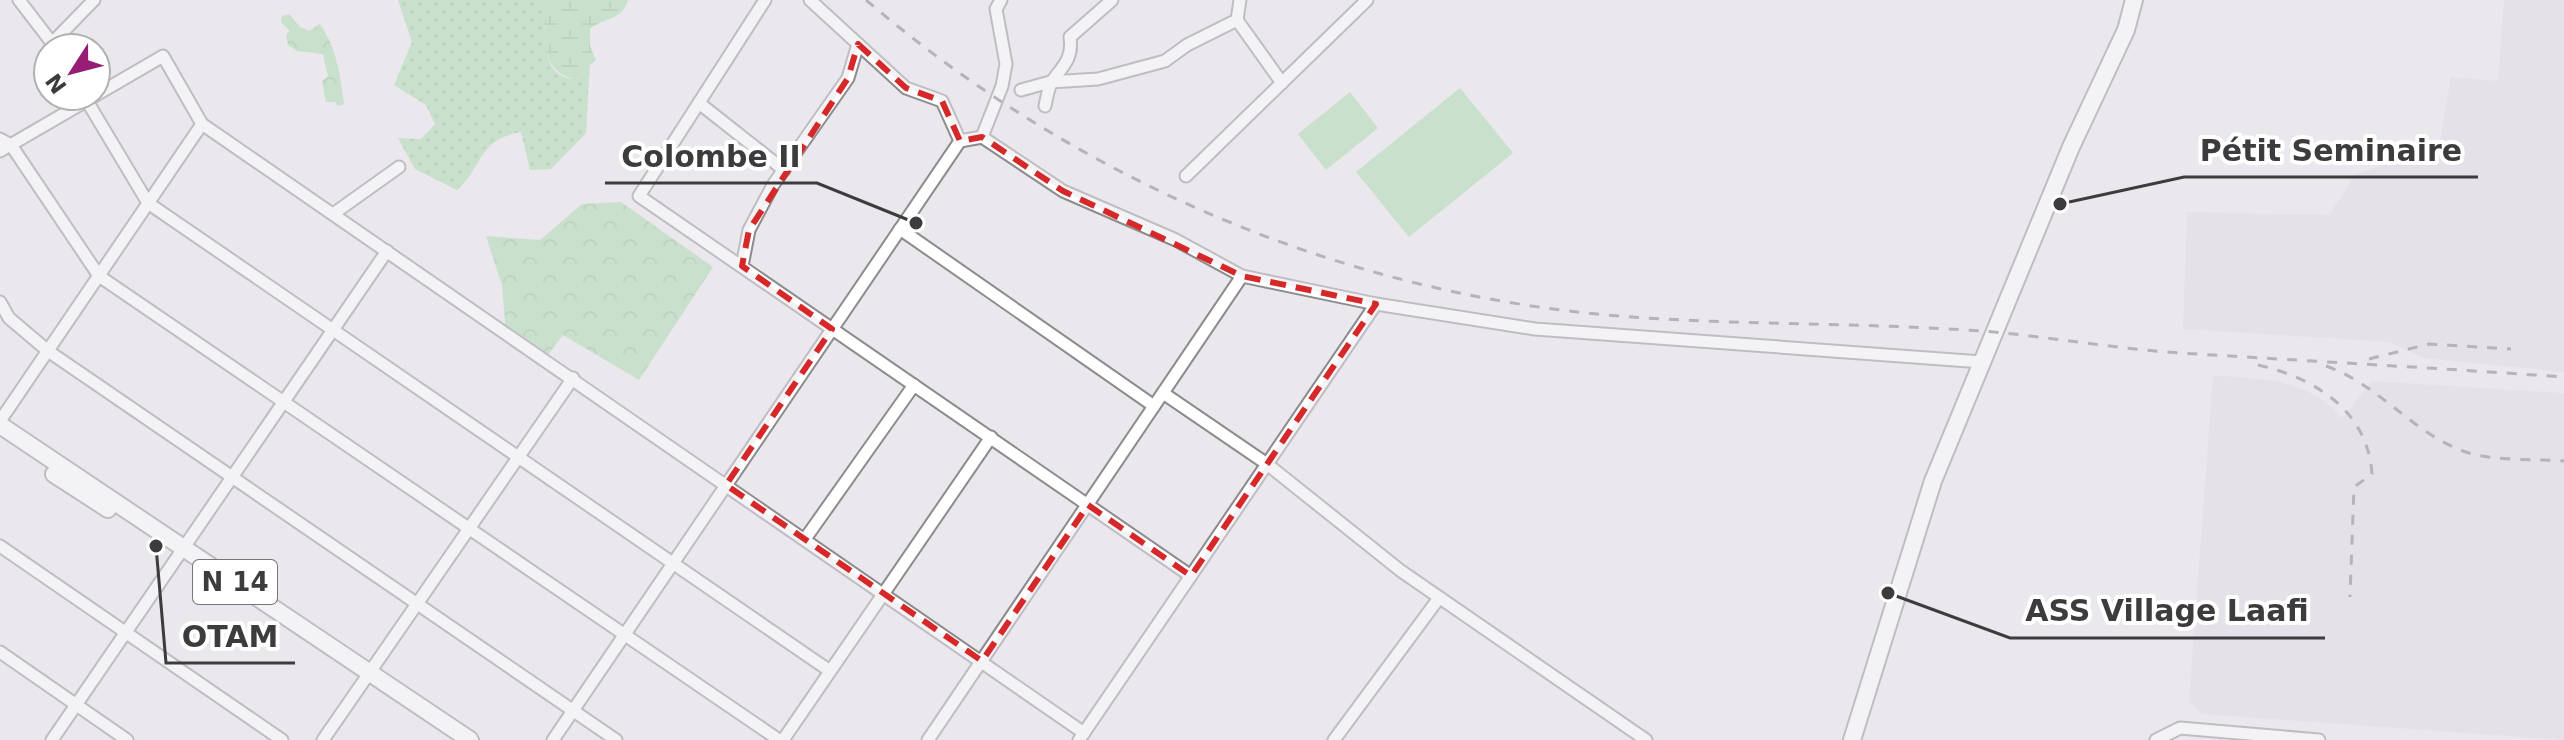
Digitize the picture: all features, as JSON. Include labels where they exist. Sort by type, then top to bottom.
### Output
[{"type":"street","points":[[19,0],[43,32]]},
{"type":"street","points":[[66,32],[94,0]]},
{"type":"street","points":[[765,0],[639,196],[1191,576]]},
{"type":"street","points":[[810,0],[906,88],[942,101],[960,141]]},
{"type":"street","points":[[982,137],[1002,86],[1006,64],[996,9],[1001,0]]},
{"type":"street","points":[[1045,106],[1050,82],[1064,67],[1072,50],[1070,37],[1112,0]]},
{"type":"street","points":[[1240,0],[1237,20],[1282,83]]},
{"type":"street","points":[[1186,176],[1367,0]]},
{"type":"street","points":[[1855,737],[1933,481],[2071,147],[2126,30],[2134,0]]},
{"type":"street","points":[[1021,90],[1050,82],[1098,79],[1165,61],[1187,45],[1237,20]]},
{"type":"street","points":[[742,266],[749,230],[784,170],[848,78],[858,44]]},
{"type":"street","points":[[112,85],[163,56],[202,124],[982,661],[1082,736],[1376,304]]},
{"type":"street","points":[[699,103],[784,170]]},
{"type":"street","points":[[63,112],[4,145],[99,276],[781,740],[991,437]]},
{"type":"street","points":[[98,112],[148,203],[830,671]]},
{"type":"street","points":[[0,423],[202,124]]},
{"type":"street","points":[[553,740],[960,141],[982,137],[1063,191],[1176,240],[1242,276],[1376,304],[1535,329],[1982,362]]},
{"type":"street","points":[[333,214],[399,167]]},
{"type":"street","points":[[900,229],[1154,406]]},
{"type":"street","points":[[52,740],[387,251]]},
{"type":"street","points":[[928,740],[1242,276]]},
{"type":"street","points":[[0,302],[9,318],[48,351],[616,740]]},
{"type":"street","points":[[323,740],[573,378]]},
{"type":"street","points":[[805,539],[914,385]]},
{"type":"street","points":[[1163,393],[1267,464],[1439,598],[1646,740]]},
{"type":"street","name":"N 14","points":[[0,423],[365,678],[463,740]]},
{"type":"street","name":"N 14","points":[[0,437],[181,550]]},
{"type":"street","points":[[0,546],[282,740]]},
{"type":"street","points":[[1334,740],[1439,598]]},
{"type":"street","points":[[0,652],[127,740]]},
{"type":"street","points":[[2156,740],[2180,728],[2319,740]]},
{"type":"highlighted area","points":[[858,44],[906,88],[942,101],[960,141],[982,137],[1063,191],[1242,276],[1376,304],[1191,576],[1088,505],[982,661],[726,485],[832,329],[742,266],[749,230],[848,78]]},
{"type":"shaded area","points":[[2504,0],[2564,0],[2564,372],[2423,358],[2390,342],[2183,329],[2187,212],[2329,215],[2356,174],[2439,146],[2451,77],[2498,81]]},
{"type":"shaded area","points":[[2213,375],[2277,381],[2307,391],[2324,401],[2342,418],[2372,381],[2564,393],[2564,740],[2202,714],[2189,701]]},
{"type":"green space","points":[[398,0],[540,0],[551,65],[559,74],[571,79],[589,78],[586,133],[551,169],[530,170],[521,132],[507,136],[489,147],[457,190],[415,169],[398,138],[421,139],[435,124],[426,105],[394,85],[412,42]]},
{"type":"green space","points":[[540,0],[628,0],[622,12],[590,29],[590,46],[596,60],[590,65],[589,78],[570,78],[552,65]]},
{"type":"green space","points":[[289,14],[300,27],[309,31],[320,24],[326,33],[337,62],[344,104],[338,106],[335,102],[326,102],[322,81],[328,76],[323,54],[297,51],[288,45],[286,35],[290,31],[281,22],[282,16]]},
{"type":"green space","points":[[1460,88],[1513,153],[1409,237],[1356,172]]},
{"type":"green space","points":[[1350,92],[1378,128],[1326,170],[1298,134]]},
{"type":"green space","points":[[621,202],[713,267],[639,380],[563,335],[545,359],[506,333],[502,285],[486,236],[540,240],[582,204]]},
{"type":"railway","points":[[866,0],[948,64],[1034,122],[1124,173],[1218,217],[1315,254],[1414,283],[1516,303],[1619,316],[1947,329],[2157,351],[2564,377]]},
{"type":"railway","points":[[2369,359],[2429,344],[2511,349]]},
{"type":"railway","points":[[2258,365],[2318,389],[2335,401],[2361,432],[2372,474],[2354,487],[2350,597]]},
{"type":"railway","points":[[2326,366],[2363,385],[2429,434],[2466,452],[2501,458],[2564,461]]},
{"type":"place","name":"Pétit Seminaire","points":[[2060,204]]},
{"type":"place","name":"Colombe II","points":[[916,223]]},
{"type":"place","name":"OTAM","points":[[156,546]]},
{"type":"place","name":"ASS Village Laafi","points":[[1888,593]]}]
